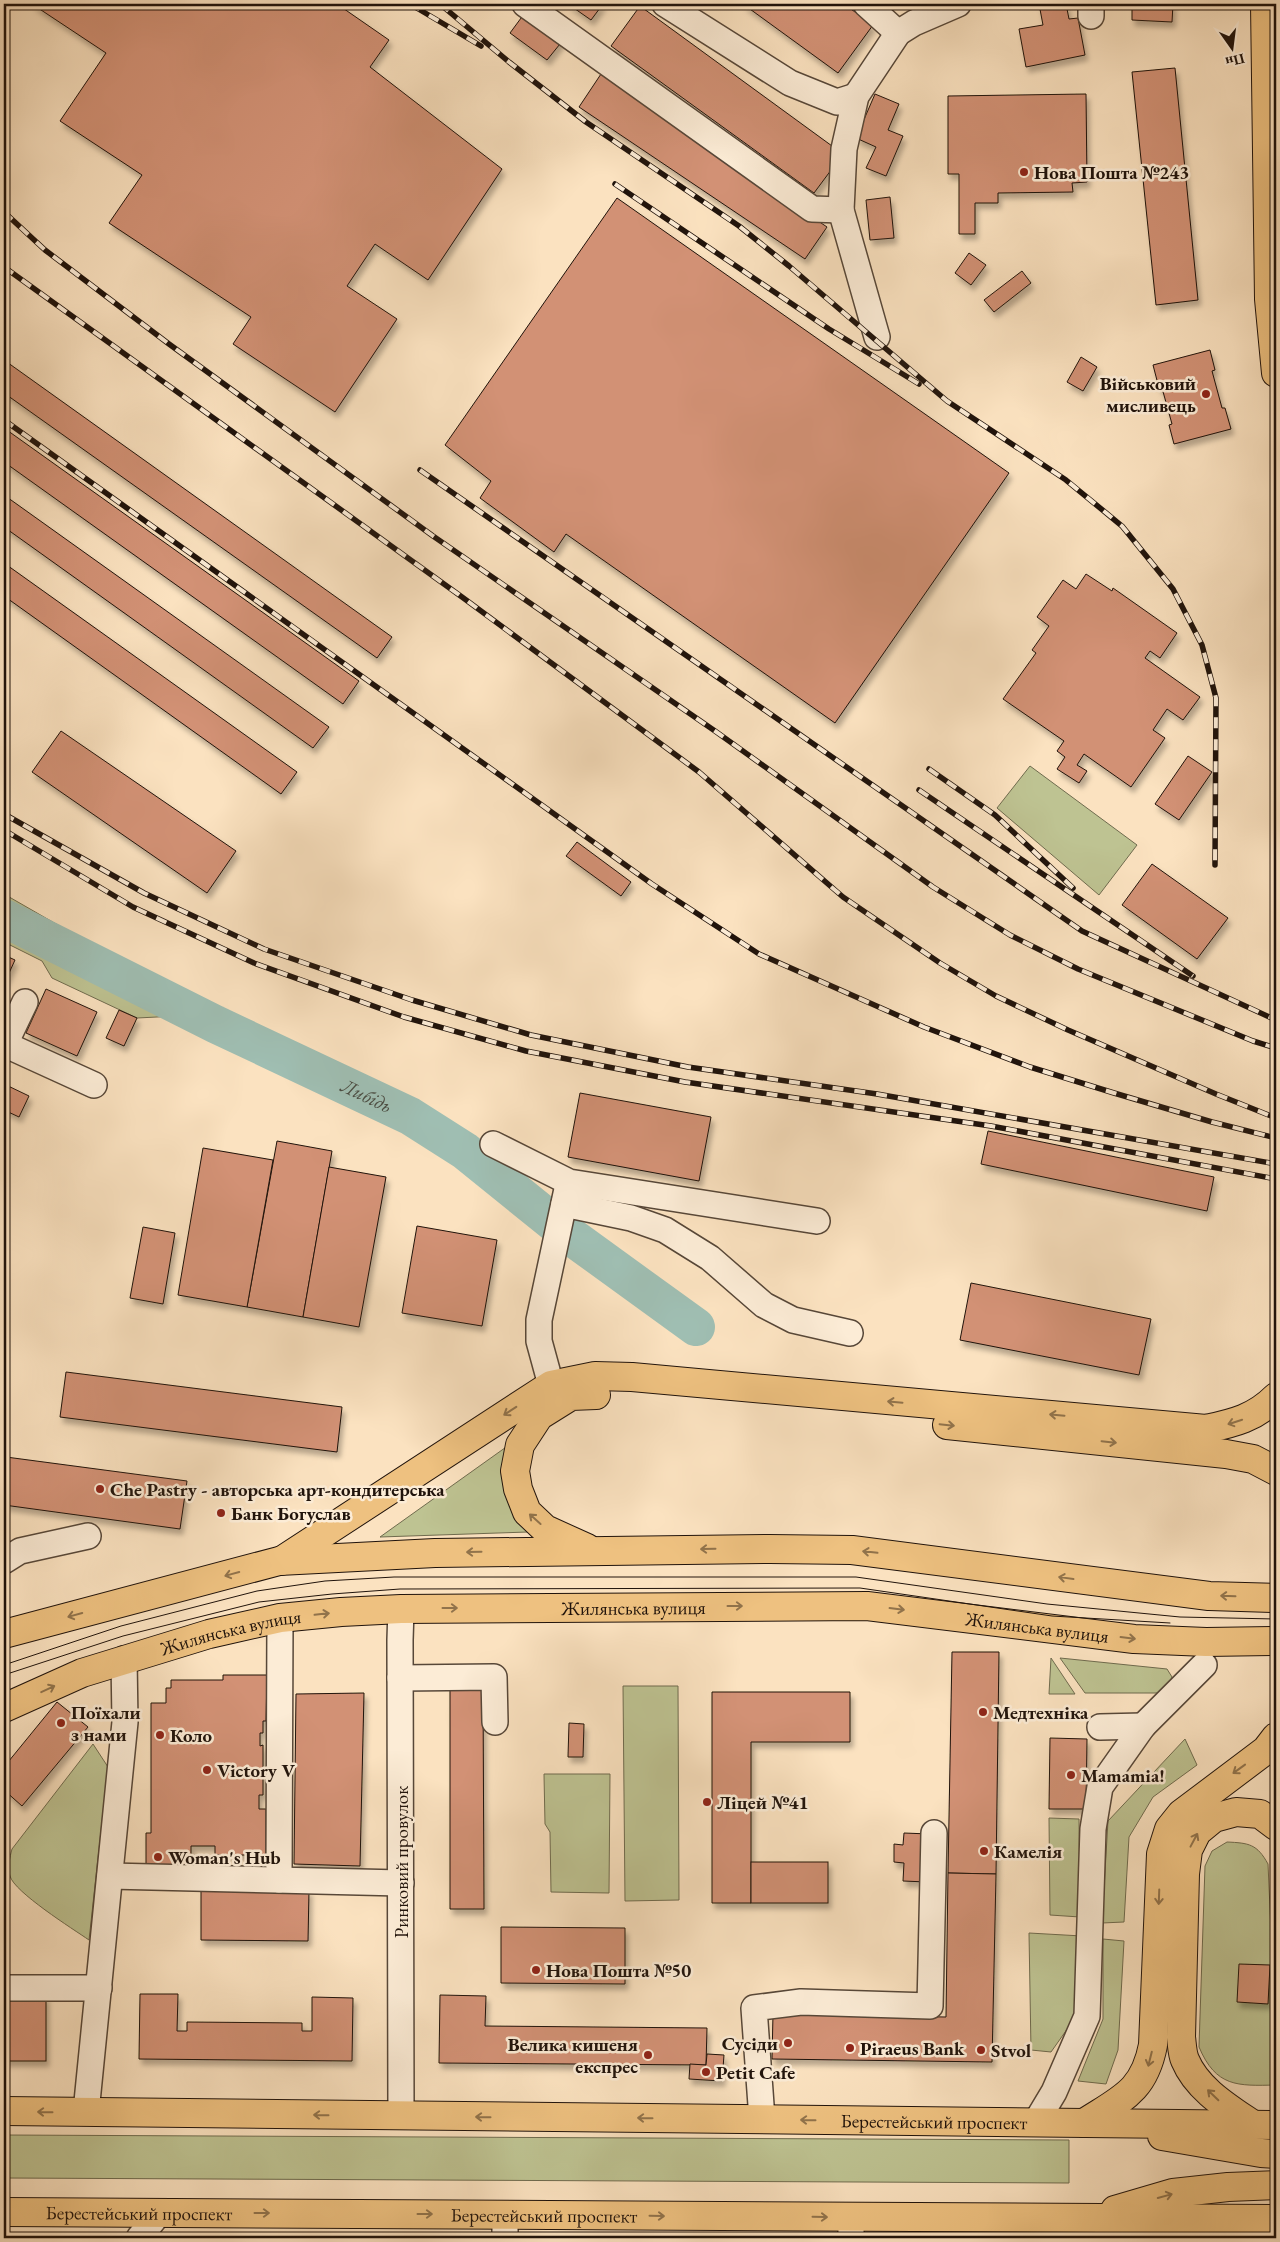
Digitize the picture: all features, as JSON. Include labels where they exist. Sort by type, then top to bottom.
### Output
[{"type":"main road","points":[[1265,4],[1269,299],[1276,373]]},
{"type":"main road","points":[[280,1562],[550,1384],[595,1376],[632,1377],[1206,1429],[1237,1422],[1265,1408],[1276,1397]]},
{"type":"main road","points":[[592,1551],[545,1529],[527,1512],[518,1489],[515,1471],[520,1445],[539,1416],[571,1396],[614,1393],[681,1398],[1226,1454],[1253,1459],[1276,1471]]},
{"type":"main road","points":[[4,1634],[280,1562],[435,1553],[770,1548],[852,1550],[1209,1596],[1276,1598]]},
{"type":"main road","name":"Жилянська вулиця","points":[[4,1708],[82,1673],[209,1634],[280,1618],[401,1608],[866,1606],[1134,1640],[1276,1642]]},
{"type":"main road","points":[[1084,2123],[1130,2093],[1143,2078],[1150,2064],[1153,2045],[1161,1854],[1169,1829],[1181,1814],[1266,1750],[1276,1737]]},
{"type":"main road","points":[[1264,2124],[1218,2101],[1196,2078],[1185,2059],[1181,2037],[1185,1874],[1188,1850],[1197,1832],[1214,1818],[1236,1812],[1260,1814],[1276,1826]]},
{"type":"main road","name":"Берестейський проспект","points":[[4,2112],[1264,2124]]},
{"type":"main road","name":"Берестейський проспект","points":[[1084,2123],[1276,2154]]},
{"type":"main road","name":"Берестейський проспект","points":[[1085,2218],[1172,2193],[1228,2187],[1276,2185]]},
{"type":"main road","name":"Берестейський проспект","points":[[4,2212],[159,2213],[505,2226],[851,2228],[1026,2218],[1276,2219]]},
{"type":"main road","points":[[1026,2218],[1055,2238]]},
{"type":"main road","points":[[1224,2238],[1276,2219]]},
{"type":"street","points":[[525,4],[812,209],[841,210]]},
{"type":"street","points":[[665,4],[790,83],[837,102],[856,96]]},
{"type":"street","points":[[866,4],[898,33]]},
{"type":"street","points":[[877,337],[841,210],[844,149],[856,96],[898,33],[914,23],[958,4]]},
{"type":"street","points":[[25,1002],[4,1045],[94,1085]]},
{"type":"street","points":[[493,1144],[565,1201],[631,1218],[665,1230],[710,1258],[764,1305],[793,1320],[850,1333]]},
{"type":"street","points":[[565,1201],[817,1221]]},
{"type":"street","points":[[550,1384],[544,1367],[539,1320],[565,1201]]},
{"type":"street","points":[[4,1561],[20,1551],[88,1536]]},
{"type":"street","name":"Ринковий провулок","points":[[401,1608],[401,2116]]},
{"type":"street","points":[[279,1880],[280,1618]]},
{"type":"street","points":[[86,2112],[126,1708],[124,1659]]},
{"type":"street","points":[[1036,2122],[1054,2092],[1088,2016],[1093,1829],[1100,1787],[1143,1726],[1204,1665]]},
{"type":"street","points":[[400,1678],[494,1677],[495,1722]]},
{"type":"street","points":[[1100,1726],[1143,1726]]},
{"type":"street","points":[[762,2120],[754,2008],[801,2002],[930,2006],[934,1833]]},
{"type":"street","points":[[110,1876],[401,1883]]},
{"type":"street","points":[[4,1988],[99,1988]]},
{"type":"street","points":[[139,2238],[159,2213]]},
{"type":"green space","points":[[1030,766],[1137,845],[1099,895],[997,808]]},
{"type":"green space","points":[[4,894],[77,936],[98,954],[134,969],[165,987],[184,1001],[177,1016],[137,1018],[52,978],[42,961],[4,942]]},
{"type":"green space","points":[[509,1445],[515,1515],[528,1532],[380,1537]]},
{"type":"green space","points":[[1051,1658],[1075,1694],[1049,1694]]},
{"type":"green space","points":[[1060,1658],[1167,1669],[1172,1677],[1167,1689],[1161,1693],[1085,1693]]},
{"type":"green space","points":[[623,1686],[678,1686],[679,1900],[625,1901]]},
{"type":"green space","points":[[1185,1739],[1197,1765],[1153,1797],[1129,1837],[1124,1922],[1102,1923],[1108,1821]]},
{"type":"green space","points":[[93,1744],[108,1767],[89,1940],[45,1910],[22,1891],[10,1876],[9,1866],[12,1849]]},
{"type":"green space","points":[[544,1774],[610,1774],[609,1893],[551,1892],[550,1832],[545,1824]]},
{"type":"green space","points":[[1049,1818],[1079,1819],[1080,1917],[1050,1915]]},
{"type":"green space","points":[[1227,1842],[1252,1846],[1260,1852],[1268,1864],[1276,2042],[1276,2085],[1250,2085],[1229,2081],[1213,2070],[1199,2047],[1205,1866],[1212,1851]]},
{"type":"green space","points":[[1029,1933],[1082,1936],[1080,2011],[1051,2052],[1031,2050]]},
{"type":"green space","points":[[1103,1939],[1124,1941],[1118,2050],[1106,2084],[1078,2081],[1103,2019]]},
{"type":"green space","points":[[4,2135],[1069,2140],[1069,2183],[4,2178]]},
{"type":"building","points":[[32,4],[337,4],[389,40],[370,67],[502,169],[428,280],[375,244],[347,286],[397,319],[335,412],[233,344],[251,317],[109,223],[142,175],[60,121],[106,53]]},
{"type":"building","points":[[568,4],[603,4],[591,20]]},
{"type":"building","points":[[743,4],[844,4],[873,25],[838,73]]},
{"type":"building","points":[[1039,4],[1066,4],[1069,19],[1078,18],[1085,55],[1026,67],[1019,29],[1043,25]]},
{"type":"building","points":[[1132,4],[1173,4],[1172,22],[1132,20]]},
{"type":"building","points":[[640,6],[843,154],[814,193],[611,46]]},
{"type":"building","points":[[527,10],[564,39],[547,60],[510,33]]},
{"type":"building","points":[[1175,68],[1198,300],[1156,305],[1132,72]]},
{"type":"building","points":[[601,74],[827,227],[805,259],[579,107]]},
{"type":"building","points":[[875,94],[899,104],[888,130],[903,136],[886,176],[866,168],[876,147],[856,138]]},
{"type":"building","points":[[1086,94],[1087,182],[1072,183],[1073,192],[998,193],[998,203],[975,203],[975,234],[959,234],[959,174],[948,174],[948,96]]},
{"type":"building","points":[[890,197],[894,238],[870,240],[866,200]]},
{"type":"building","points":[[617,198],[1009,473],[835,723],[566,534],[554,552],[480,498],[491,481],[445,445]]},
{"type":"building","points":[[969,253],[986,265],[971,285],[955,273]]},
{"type":"building","points":[[1022,271],[1031,283],[994,312],[984,300]]},
{"type":"building","points":[[1210,350],[1215,370],[1212,371],[1222,408],[1225,408],[1231,429],[1174,444],[1169,425],[1172,424],[1162,388],[1159,388],[1153,365]]},
{"type":"building","points":[[1081,357],[1097,367],[1083,391],[1067,382]]},
{"type":"building","points":[[4,360],[392,637],[377,658],[4,393]]},
{"type":"building","points":[[4,428],[359,681],[343,704],[4,462]]},
{"type":"building","points":[[4,495],[329,727],[313,748],[4,527]]},
{"type":"building","points":[[4,563],[297,772],[281,794],[4,596]]},
{"type":"building","points":[[1086,574],[1112,591],[1113,588],[1177,633],[1160,658],[1150,651],[1145,658],[1200,697],[1183,720],[1167,709],[1153,730],[1165,738],[1131,787],[1084,754],[1077,765],[1087,771],[1079,783],[1057,769],[1065,757],[1057,751],[1064,741],[1003,699],[1036,653],[1032,650],[1049,626],[1037,617],[1063,580],[1076,589]]},
{"type":"building","points":[[61,731],[236,851],[207,893],[32,772]]},
{"type":"building","points":[[1188,756],[1212,772],[1179,820],[1155,804]]},
{"type":"building","points":[[577,842],[631,882],[621,896],[566,856]]},
{"type":"building","points":[[1152,864],[1228,918],[1197,959],[1122,905]]},
{"type":"building","points":[[4,955],[15,960],[4,984]]},
{"type":"building","points":[[46,989],[97,1012],[77,1056],[26,1033]]},
{"type":"building","points":[[119,1010],[137,1018],[124,1046],[106,1038]]},
{"type":"building","points":[[4,1084],[29,1096],[19,1117],[4,1110]]},
{"type":"building","points":[[580,1093],[711,1117],[699,1181],[568,1157]]},
{"type":"building","points":[[988,1131],[1214,1177],[1207,1211],[981,1164]]},
{"type":"building","points":[[277,1141],[332,1151],[303,1317],[247,1307]]},
{"type":"building","points":[[203,1148],[273,1160],[247,1307],[178,1295]]},
{"type":"building","points":[[329,1167],[386,1177],[359,1327],[303,1317]]},
{"type":"building","points":[[417,1226],[497,1240],[482,1326],[402,1313]]},
{"type":"building","points":[[143,1227],[175,1233],[163,1304],[130,1298]]},
{"type":"building","points":[[971,1283],[1151,1319],[1139,1375],[960,1340]]},
{"type":"building","points":[[66,1372],[342,1407],[337,1452],[60,1417]]},
{"type":"building","points":[[6,1457],[187,1481],[180,1529],[4,1505]]},
{"type":"building","points":[[952,1652],[999,1652],[996,1874],[948,1873]]},
{"type":"building","name":"Victory V","points":[[223,1675],[267,1675],[266,1721],[263,1721],[263,1733],[260,1733],[260,1746],[263,1745],[263,1795],[259,1795],[259,1809],[266,1809],[266,1855],[215,1855],[215,1846],[191,1846],[191,1866],[146,1866],[146,1833],[151,1833],[151,1703],[166,1703],[166,1688],[171,1688],[171,1680],[223,1680]]},
{"type":"building","points":[[483,1685],[484,1909],[450,1909],[450,1686]]},
{"type":"building","points":[[712,1692],[850,1692],[850,1742],[751,1742],[751,1903],[712,1903]]},
{"type":"building","points":[[364,1693],[360,1866],[294,1864],[296,1694]]},
{"type":"building","points":[[57,1702],[88,1727],[22,1806],[4,1790],[4,1767]]},
{"type":"building","points":[[569,1723],[584,1724],[583,1757],[568,1757]]},
{"type":"building","points":[[1050,1738],[1087,1739],[1086,1809],[1049,1809]]},
{"type":"building","points":[[904,1833],[929,1834],[927,1882],[903,1881],[904,1863],[894,1862],[894,1844],[903,1845]]},
{"type":"building","points":[[751,1862],[828,1862],[828,1903],[751,1903]]},
{"type":"building","points":[[948,1873],[996,1874],[992,2062],[772,2059],[773,2014],[946,2017]]},
{"type":"building","points":[[201,1890],[309,1890],[308,1941],[201,1940]]},
{"type":"building","points":[[501,1927],[625,1928],[625,1984],[501,1983]]},
{"type":"building","points":[[1239,1964],[1270,1965],[1268,2004],[1237,2002]]},
{"type":"building","points":[[140,1994],[178,1994],[177,2031],[187,2031],[187,2022],[302,2023],[302,2031],[312,2031],[312,1997],[353,1998],[352,2061],[139,2059]]},
{"type":"building","points":[[440,1995],[486,1996],[485,2026],[707,2028],[706,2065],[439,2063]]},
{"type":"building","points":[[4,1996],[46,1996],[46,2061],[4,2061]]},
{"type":"building","name":"Petit Cafe","points":[[707,2054],[724,2055],[722,2081],[689,2079],[690,2064],[706,2065]]},
{"type":"waterway","name":"Либідь","points":[[4,918],[215,1024],[410,1116],[465,1151],[569,1235],[696,1327]]},
{"type":"tram line","points":[[4,1665],[121,1626],[257,1591],[325,1581],[394,1577],[856,1577],[1047,1604],[1180,1617],[1276,1619]]},
{"type":"tram line","points":[[4,1675],[123,1636],[259,1602],[400,1589],[860,1588],[1052,1616],[1170,1623]]},
{"type":"railway","points":[[410,4],[481,46]]},
{"type":"railway","points":[[440,4],[509,62],[586,122],[739,226],[789,266],[947,401],[1066,480],[1122,526],[1173,589],[1202,645],[1216,698],[1215,865]]},
{"type":"railway","points":[[615,184],[829,329],[919,384]]},
{"type":"railway","points":[[4,212],[45,250],[169,344],[433,536],[715,731],[933,887],[1010,935],[1078,969],[1253,1041],[1276,1048]]},
{"type":"railway","points":[[4,267],[462,597],[699,772],[843,897],[940,963],[996,996],[1068,1030],[1276,1118]]},
{"type":"railway","points":[[4,420],[652,884],[759,954],[924,1027],[1030,1067],[1212,1122],[1276,1138]]},
{"type":"railway","points":[[420,470],[1082,931],[1276,1020]]},
{"type":"railway","points":[[929,769],[995,815],[1073,888]]},
{"type":"railway","points":[[919,790],[1193,976]]},
{"type":"railway","points":[[4,814],[144,893],[264,949],[412,1000],[531,1035],[688,1067],[877,1094],[1276,1164]]},
{"type":"railway","points":[[4,830],[133,907],[254,963],[404,1017],[526,1051],[685,1082],[991,1126],[1276,1179]]},
{"type":"place","name":"Нова Пошта №243","points":[[1024,172]]},
{"type":"place","name":"Військовий мисливець","points":[[1206,394]]},
{"type":"place","name":"Che Pastry - авторська арт-кондитерська","points":[[100,1489]]},
{"type":"place","name":"Банк Богуслав","points":[[221,1513]]},
{"type":"place","name":"Медтехніка","points":[[983,1712]]},
{"type":"place","name":"Поїхали з нами","points":[[61,1723]]},
{"type":"place","name":"Коло","points":[[160,1735]]},
{"type":"place","name":"Victory V","points":[[207,1770]]},
{"type":"place","name":"Mamamia!","points":[[1071,1775]]},
{"type":"place","name":"Ліцей №41","points":[[707,1802]]},
{"type":"place","name":"Камелія","points":[[984,1851]]},
{"type":"place","name":"Woman's Hub","points":[[158,1857]]},
{"type":"place","name":"Нова Пошта №50","points":[[536,1970]]},
{"type":"place","name":"Сусіди","points":[[788,2043]]},
{"type":"place","name":"Piraeus Bank","points":[[850,2048]]},
{"type":"place","name":"Stvol","points":[[981,2050]]},
{"type":"place","name":"Велика кишеня експрес","points":[[648,2055]]},
{"type":"place","name":"Petit Cafe","points":[[706,2072]]}]
